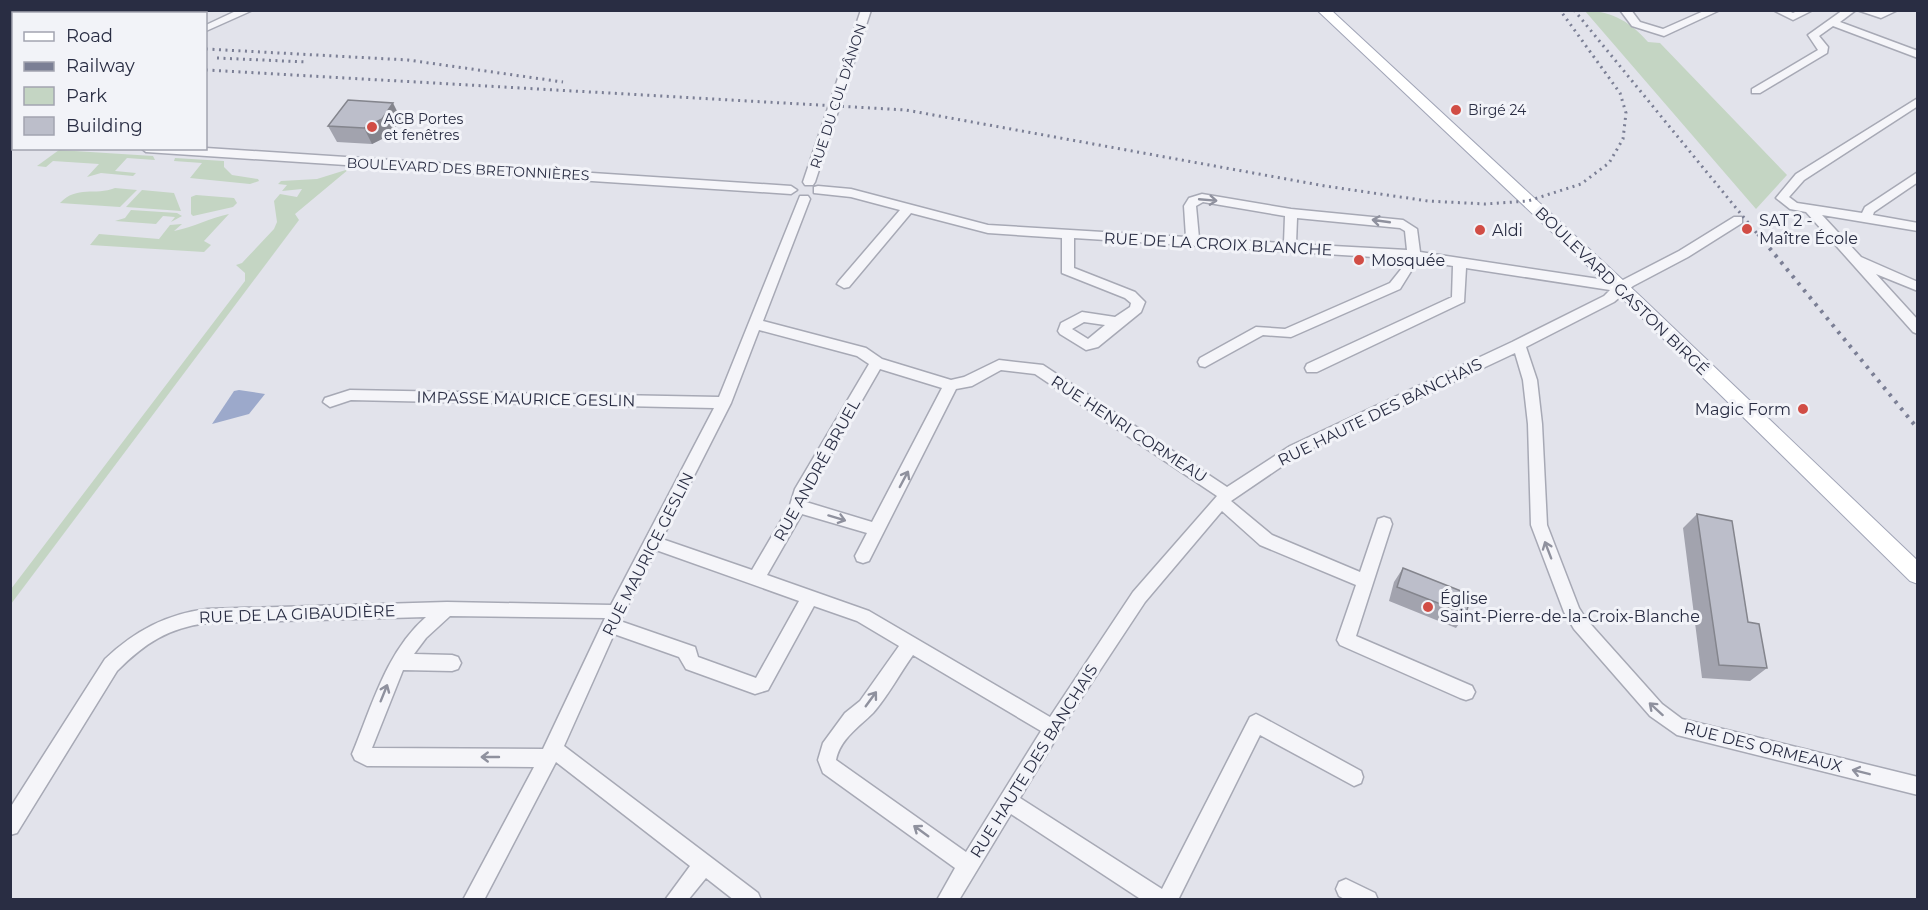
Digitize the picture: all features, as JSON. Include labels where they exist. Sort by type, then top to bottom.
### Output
[{"type":"main road","name":"BOULEVARD GASTON BIRGÉ","points":[[1323,10],[1917,558]]},
{"type":"main road","name":"BOULEVARD GASTON BIRGÉ","points":[[1332,10],[1623,285],[1917,575]]},
{"type":"street","points":[[207,28],[248,10]]},
{"type":"street","name":"RUE DU CUL D'ÂNON","points":[[814,186],[866,10]]},
{"type":"street","points":[[1625,10],[1636,24],[1660,33],[1673,32],[1715,10]]},
{"type":"street","points":[[1778,10],[1793,17],[1806,11]]},
{"type":"street","points":[[1756,91],[1824,50],[1812,36],[1851,10]]},
{"type":"street","points":[[1862,10],[1881,15],[1893,10]]},
{"type":"street","points":[[1832,22],[1917,55]]},
{"type":"street","points":[[1917,101],[1800,177],[1782,196],[1785,203],[1917,227]]},
{"type":"street","name":"BOULEVARD DES BRETONNIÈRES","points":[[174,150],[797,194]]},
{"type":"street","points":[[1866,218],[1869,210],[1917,176]]},
{"type":"street","points":[[797,194],[797,184],[814,186]]},
{"type":"street","name":"RUE DE LA CROIX BLANCHE","points":[[814,186],[851,193],[988,229],[1068,236],[1412,255],[1623,285]]},
{"type":"street","name":"RUE MAURICE GESLIN","points":[[473,900],[551,753],[612,619],[724,403],[754,324],[797,194]]},
{"type":"street","points":[[1192,243],[1190,206],[1196,199],[1291,213],[1406,225],[1412,232],[1412,263],[1395,286],[1286,334],[1261,330],[1205,362]]},
{"type":"street","points":[[1809,208],[1917,329]]},
{"type":"street","points":[[844,284],[908,209]]},
{"type":"street","points":[[1290,248],[1291,213]]},
{"type":"street","name":"RUE HAUTE DES BANCHAIS","points":[[947,900],[1052,728],[1139,597],[1224,498],[1295,450],[1517,346],[1609,299],[1623,285],[1664,264],[1738,220]]},
{"type":"street","points":[[1068,236],[1067,270],[1130,296],[1138,302],[1136,309],[1117,322]]},
{"type":"street","points":[[1855,260],[1917,287]]},
{"type":"street","points":[[1312,368],[1459,299],[1460,262]]},
{"type":"street","points":[[754,324],[861,352],[877,363],[951,385],[863,556]]},
{"type":"street","name":"RUE DES ORMEAUX","points":[[1517,346],[1523,353],[1530,380],[1535,424],[1539,525],[1572,612],[1586,634],[1632,685],[1656,710],[1677,726],[1917,786]]},
{"type":"street","name":"RUE ANDRÉ BRUEL","points":[[757,577],[798,506],[800,493],[877,363]]},
{"type":"street","name":"RUE HENRI CORMEAU","points":[[951,385],[967,382],[999,365],[1038,369],[1224,498],[1266,540],[1364,581]]},
{"type":"street","name":"IMPASSE MAURICE GESLIN","points":[[330,402],[350,395],[724,403]]},
{"type":"street","points":[[798,506],[877,530]]},
{"type":"street","points":[[1384,524],[1346,640],[1466,692]]},
{"type":"street","points":[[652,542],[863,616],[1052,728]]},
{"type":"street","name":"RUE DE LA GIBAUDIÈRE","points":[[10,826],[111,665],[132,645],[164,626],[194,617],[225,614],[447,609],[605,611],[612,619],[689,653],[687,658],[692,663],[755,686],[762,684],[810,597]]},
{"type":"street","points":[[447,609],[420,633],[398,662],[362,748],[364,756],[551,753],[751,900]]},
{"type":"street","points":[[911,643],[866,707],[851,719],[829,749],[827,760],[830,767],[968,865]]},
{"type":"street","points":[[398,662],[452,663]]},
{"type":"street","points":[[1167,900],[1256,723],[1354,777]]},
{"type":"street","points":[[1007,800],[1161,900]]},
{"type":"street","points":[[675,900],[704,864]]},
{"type":"street","points":[[1346,890],[1368,900]]},
{"type":"green space","points":[[1585,11],[1612,15],[1635,29],[1648,42],[1660,43],[1787,175],[1756,209]]},
{"type":"green space","points":[[59,150],[153,156],[155,160],[127,158],[115,171],[136,173],[133,176],[101,173],[87,177],[99,164],[53,161],[46,167],[37,166]]},
{"type":"green space","points":[[175,158],[224,161],[224,167],[232,175],[259,181],[250,184],[190,178],[202,163],[174,161]]},
{"type":"green space","points":[[349,169],[295,214],[299,220],[11,604],[11,589],[245,281],[245,273],[236,265],[242,263],[274,229],[277,222],[274,201],[280,194],[297,197],[302,189],[282,191],[287,185],[278,184],[281,181],[317,179]]},
{"type":"green space","points":[[115,188],[137,190],[120,207],[60,203],[80,192]]},
{"type":"green space","points":[[142,190],[174,193],[181,211],[126,207]]},
{"type":"green space","points":[[196,195],[234,198],[237,203],[233,207],[193,216],[191,197]]},
{"type":"green space","points":[[131,210],[177,213],[182,216],[171,222],[175,217],[163,216],[156,224],[115,221],[125,218]]},
{"type":"green space","points":[[229,214],[204,241],[211,245],[204,252],[90,245],[99,234],[159,239],[170,225],[182,224],[174,231]]},
{"type":"water","points":[[234,391],[265,394],[249,414],[212,424]]},
{"type":"building","points":[[348,100],[393,103],[382,119],[364,128],[328,126]]},
{"type":"building","points":[[1697,514],[1732,521],[1748,622],[1759,624],[1767,668],[1719,665]]},
{"type":"building","points":[[1403,568],[1471,595],[1466,614],[1397,587]]},
{"type":"railway","points":[[207,70],[906,110],[1325,186],[1428,201],[1485,204],[1528,201],[1581,184],[1609,163],[1623,139],[1626,113],[1620,93],[1560,10]]},
{"type":"railway","points":[[1574,10],[1759,236]]},
{"type":"railway","points":[[207,49],[408,60],[563,82]]},
{"type":"railway","points":[[217,58],[307,62]]},
{"type":"railway","points":[[1758,234],[1918,429]]},
{"type":"place","name":"Birgé 24","points":[[1456,110]]},
{"type":"place","name":"ACB Portes et fenêtres","points":[[372,127]]},
{"type":"place","name":"SAT 2 - Maître École","points":[[1747,229]]},
{"type":"place","name":"Aldi","points":[[1480,230]]},
{"type":"place","name":"Mosquée","points":[[1359,260]]},
{"type":"place","name":"Magic Form","points":[[1803,409]]},
{"type":"place","name":"Église Saint-Pierre-de-la-Croix-Blanche","points":[[1428,607]]}]
